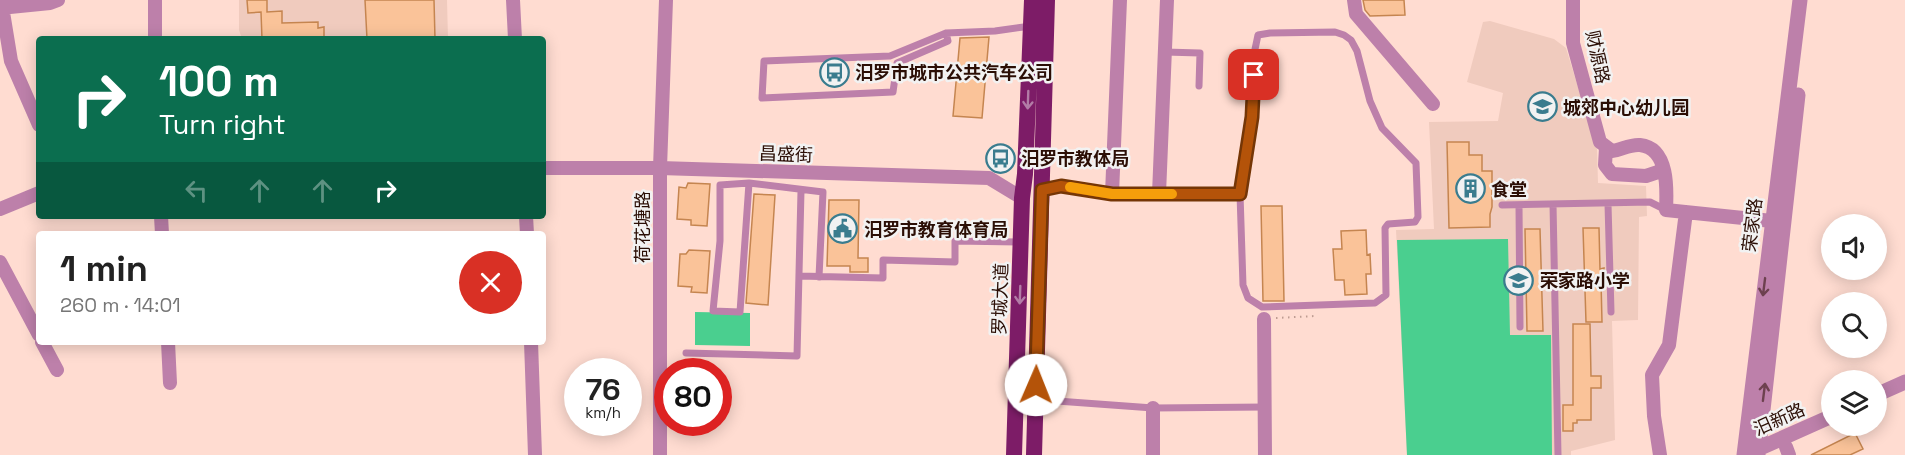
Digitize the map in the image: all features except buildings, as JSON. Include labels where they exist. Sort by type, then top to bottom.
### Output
[{"type":"highway","name":"罗城大道","points":[[1014,455],[1022,198],[1032,0]]},
{"type":"highway","points":[[1034,455],[1047,0]]},
{"type":"street","points":[[1,0],[0,8],[11,61],[36,118]]},
{"type":"street","points":[[0,8],[50,3],[58,0]]},
{"type":"street","points":[[155,0],[155,36]]},
{"type":"street","points":[[513,0],[515,36]]},
{"type":"street","name":"荷花塘路","points":[[660,455],[660,168],[666,0]]},
{"type":"street","points":[[1112,194],[1120,0]]},
{"type":"street","points":[[1159,194],[1167,0]]},
{"type":"street","points":[[1354,0],[1356,14],[1433,104]]},
{"type":"street","name":"财源路","points":[[1573,0],[1573,43],[1600,142],[1606,148],[1605,165],[1612,174],[1646,176],[1664,170]]},
{"type":"street","name":"荣家路","points":[[1752,454],[1772,221],[1800,0]]},
{"type":"street","name":"荣家路","points":[[1752,454],[1809,0]]},
{"type":"street","points":[[1606,148],[1612,152],[1640,145],[1651,149],[1664,170],[1666,210],[1772,221]]},
{"type":"street","name":"昌盛街","points":[[546,168],[660,168],[989,178],[1022,198]]},
{"type":"street","points":[[0,209],[36,194]]},
{"type":"street","points":[[1660,455],[1654,416],[1652,375],[1669,345],[1686,212]]},
{"type":"street","points":[[0,262],[36,329]]},
{"type":"street","points":[[1264,319],[1265,455]]},
{"type":"street","points":[[44,345],[57,370]]},
{"type":"street","points":[[168,345],[170,383]]},
{"type":"street","points":[[531,345],[535,455]]},
{"type":"street","points":[[1887,391],[1905,382]]},
{"type":"street","points":[[1887,401],[1905,393]]},
{"type":"street","points":[[1153,408],[1153,455]]},
{"type":"street","name":"汨新路","points":[[1752,454],[1821,421]]},
{"type":"street","points":[[1752,454],[1787,451],[1821,432]]},
{"type":"lane","points":[[946,33],[948,41],[897,63],[893,92],[762,98],[764,61],[890,56],[946,33],[995,31],[1031,26]]},
{"type":"lane","points":[[1335,32],[1344,35],[1357,51],[1370,101],[1382,128],[1416,163],[1418,217],[1415,222],[1388,224],[1385,228],[1386,295],[1375,303],[1262,308],[1248,298],[1243,285],[1240,194],[1252,117],[1254,54],[1258,35],[1335,32]]},
{"type":"lane","points":[[1165,52],[1200,53],[1199,86]]},
{"type":"lane","points":[[749,183],[740,312],[713,311],[720,241],[720,185],[749,183],[823,192],[819,276]]},
{"type":"lane","points":[[1042,190],[1061,186],[1112,194],[1240,194]]},
{"type":"lane","points":[[686,353],[797,356],[801,191]]},
{"type":"lane","points":[[1502,205],[1650,202],[1666,210]]},
{"type":"lane","points":[[1553,204],[1558,455]]},
{"type":"lane","points":[[1608,204],[1611,312]]},
{"type":"lane","points":[[1519,205],[1520,327]]},
{"type":"lane","points":[[799,276],[883,278],[883,260],[955,262],[955,241],[1022,242]]},
{"type":"lane","points":[[1036,402],[1057,401],[1153,408],[1265,406]]},
{"type":"shaded area","points":[[239,0],[447,0],[448,36],[241,36]]},
{"type":"shaded area","name":"荣家路小学","points":[[1490,21],[1554,39],[1566,48],[1597,149],[1598,183],[1646,186],[1647,216],[1639,217],[1638,320],[1612,321],[1615,440],[1571,451],[1571,455],[1407,455],[1396,230],[1434,229],[1429,122],[1498,121],[1503,93],[1467,82],[1483,22]]},
{"type":"green space","points":[[1508,239],[1510,335],[1551,335],[1552,455],[1407,455],[1397,240]]},
{"type":"green space","points":[[695,312],[750,313],[750,346],[695,345]]},
{"type":"slow traffic","points":[[1070,187],[1112,194],[1172,194]]},
{"type":"place","name":"汨罗市城市公共汽车公司","points":[[834,72]]},
{"type":"place","name":"城郊中心幼儿园","points":[[1542,107]]},
{"type":"place","name":"汨罗市教体局","points":[[1000,158]]},
{"type":"place","name":"食堂","points":[[1470,189]]},
{"type":"place","name":"汨罗市教育体育局","points":[[843,229]]},
{"type":"place","name":"荣家路小学","points":[[1519,280]]},
{"type":"route","points":[[1036,385],[1042,190],[1061,186],[1112,194],[1240,194],[1252,117],[1254,75]]}]
